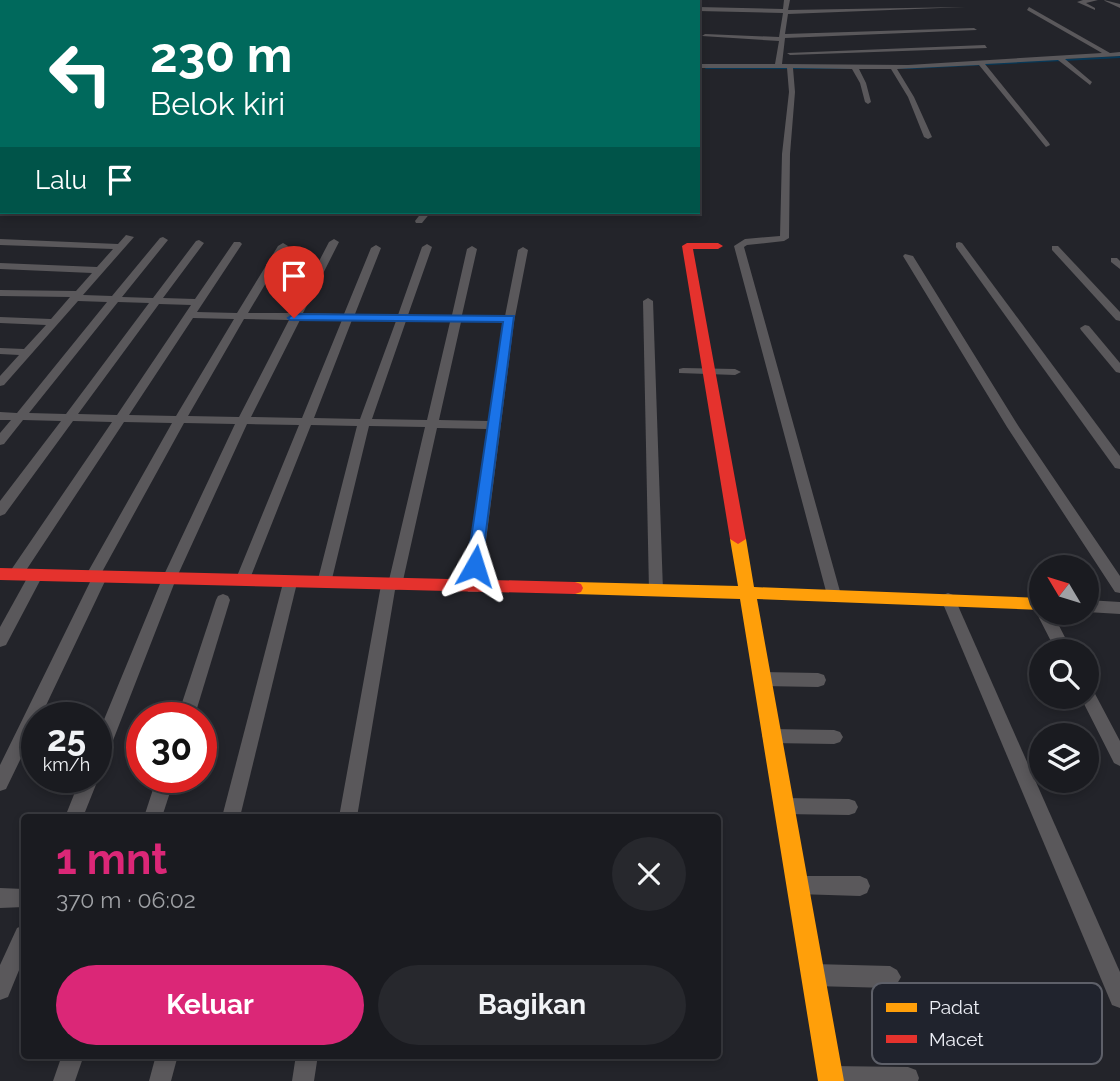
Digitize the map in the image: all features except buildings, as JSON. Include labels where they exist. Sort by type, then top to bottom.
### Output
[{"type":"street","points":[[787,7],[941,0]]},
{"type":"street","points":[[802,18],[966,14],[958,0]]},
{"type":"street","points":[[1093,9],[1080,2],[1095,0]]},
{"type":"street","points":[[1107,0],[1120,6]]},
{"type":"street","points":[[787,7],[783,37],[784,68],[792,92],[786,154],[784,238],[739,246],[834,595]]},
{"type":"street","points":[[700,9],[963,7]]},
{"type":"street","points":[[1029,9],[1116,57]]},
{"type":"street","points":[[970,22],[992,62]]},
{"type":"street","points":[[705,36],[783,37],[974,30]]},
{"type":"street","points":[[954,39],[979,38]]},
{"type":"street","points":[[789,43],[941,40]]},
{"type":"street","points":[[790,53],[985,47]]},
{"type":"street","points":[[714,66],[716,55]]},
{"type":"street","points":[[700,66],[855,68],[1116,57]]},
{"type":"street","points":[[1060,58],[1090,83]]},
{"type":"street","points":[[981,63],[1046,145]]},
{"type":"street","points":[[893,67],[911,97],[928,137]]},
{"type":"street","points":[[855,68],[863,83],[868,102]]},
{"type":"street","points":[[419,221],[425,214]]},
{"type":"street","points":[[0,383],[130,237]]},
{"type":"street","points":[[0,441],[163,240]]},
{"type":"street","points":[[0,242],[120,247]]},
{"type":"street","points":[[112,721],[169,579],[243,420],[334,242]]},
{"type":"street","points":[[0,511],[199,243]]},
{"type":"street","points":[[8,574],[120,419],[237,244]]},
{"type":"street","points":[[958,245],[1120,465]]},
{"type":"street","points":[[0,783],[96,577],[179,420],[283,246]]},
{"type":"street","points":[[718,246],[687,246],[830,1079],[908,1078]]},
{"type":"street","points":[[324,583],[364,424],[427,247]]},
{"type":"street","points":[[242,581],[376,248]]},
{"type":"street","points":[[1055,248],[1120,318]]},
{"type":"street","points":[[349,814],[391,585],[432,425],[472,249]]},
{"type":"street","points":[[473,588],[494,425],[523,250]]},
{"type":"street","points":[[908,256],[1013,427],[1120,588]]},
{"type":"street","points":[[0,266],[99,270]]},
{"type":"street","points":[[0,293],[198,302]]},
{"type":"street","points":[[648,301],[656,592]]},
{"type":"street","points":[[190,315],[510,319]]},
{"type":"street","points":[[0,320],[54,322]]},
{"type":"street","points":[[1085,328],[1120,370]]},
{"type":"street","points":[[0,351],[27,352]]},
{"type":"street","points":[[682,371],[735,372]]},
{"type":"street","points":[[0,416],[494,425]]},
{"type":"street","points":[[8,574],[473,588],[834,595],[948,599],[1029,606]]},
{"type":"street","points":[[0,642],[36,575]]},
{"type":"street","points":[[232,814],[290,583]]},
{"type":"street","points":[[948,599],[1120,997]]},
{"type":"street","points":[[190,702],[223,600]]},
{"type":"street","points":[[1099,607],[1120,608]]},
{"type":"street","points":[[761,679],[818,680]]},
{"type":"street","points":[[1094,709],[1120,758]]},
{"type":"street","points":[[771,736],[834,737]]},
{"type":"street","points":[[75,814],[84,793]]},
{"type":"street","points":[[154,814],[161,793]]},
{"type":"street","points":[[783,806],[849,807]]},
{"type":"street","points":[[797,884],[860,886]]},
{"type":"street","points":[[0,898],[21,898]]},
{"type":"street","points":[[0,989],[21,942]]},
{"type":"street","points":[[813,975],[890,977]]},
{"type":"street","points":[[64,1081],[72,1059]]},
{"type":"street","points":[[160,1081],[166,1059]]},
{"type":"street","points":[[303,1081],[306,1059]]},
{"type":"waterway","points":[[706,68],[913,68],[1120,57]]},
{"type":"traffic: slow","points":[[738,539],[831,1081]]},
{"type":"traffic: slow","points":[[575,588],[1029,603]]},
{"type":"traffic: jam","points":[[718,246],[687,246],[738,539]]},
{"type":"traffic: jam","points":[[0,574],[575,588]]},
{"type":"route","points":[[294,318],[510,319],[475,566]]}]
